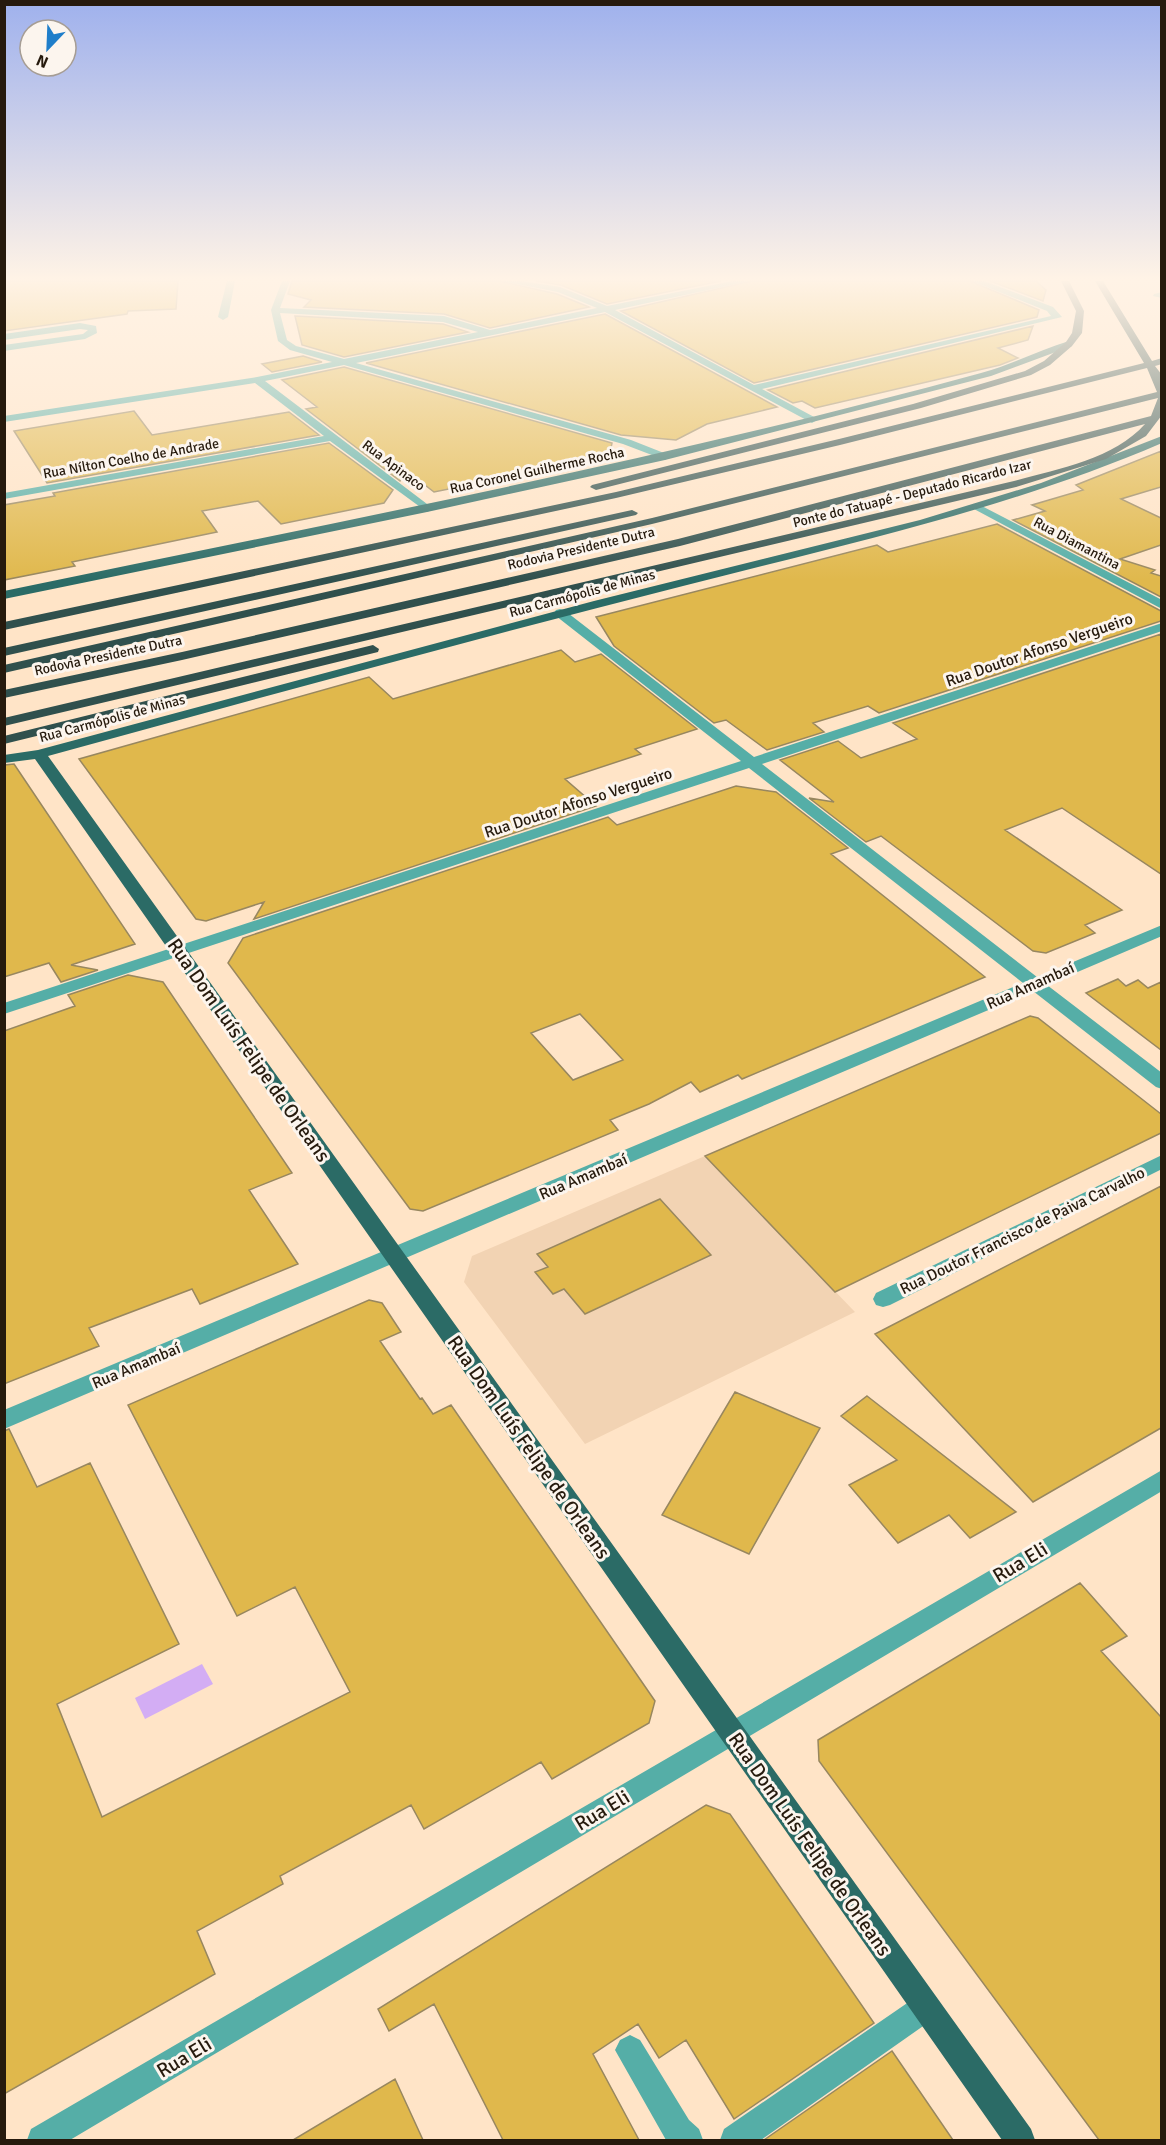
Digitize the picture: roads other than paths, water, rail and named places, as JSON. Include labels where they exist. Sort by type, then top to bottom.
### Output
[{"type":"highway","points":[[494,520],[601,486],[917,406],[1004,381]]},
{"type":"highway","points":[[4,626],[616,495],[829,445],[1083,381]]},
{"type":"highway","points":[[929,465],[1104,423],[1130,413],[1150,402],[1161,392]]},
{"type":"highway","name":"Rodovia Presidente Dutra","points":[[662,506],[1161,392]]},
{"type":"highway","name":"Rodovia Presidente Dutra","points":[[4,669],[652,521],[1161,392]]},
{"type":"highway","name":"Ponte do Tatuapé - Deputado Ricardo Izar","points":[[643,573],[1028,481],[1072,468],[1132,441],[1160,411],[1161,392]]},
{"type":"highway","name":"Rodovia Presidente Dutra","points":[[4,694],[182,656],[680,542],[1161,416]]},
{"type":"highway","points":[[377,584],[447,578],[895,473]]},
{"type":"highway","name":"Rodovia Presidente Dutra","points":[[4,652],[639,511]]},
{"type":"highway","points":[[4,722],[643,573]]},
{"type":"highway","points":[[4,740],[168,701],[540,606],[643,573]]},
{"type":"main road","name":"Rua Coronel Guilherme Rocha","points":[[4,595],[427,509],[665,457],[961,381]]},
{"type":"main road","name":"Rua Carmópolis de Minas","points":[[4,759],[39,754],[560,613],[978,507],[1079,475],[1161,439]]},
{"type":"main road","name":"Rua Dom Luís Felipe de Orleans","points":[[39,754],[1020,2140]]},
{"type":"street","points":[[4,419],[250,381]]},
{"type":"street","name":"Rua Apinaco","points":[[258,381],[427,509]]},
{"type":"street","points":[[411,381],[627,442],[665,457]]},
{"type":"street","points":[[741,381],[812,420]]},
{"type":"street","points":[[754,388],[784,381]]},
{"type":"street","name":"Rua Nílton Coelho de Andrade","points":[[4,496],[333,437]]},
{"type":"street","name":"Rua Diamantina","points":[[978,507],[1161,605]]},
{"type":"street","points":[[560,613],[1161,1083]]},
{"type":"street","name":"Rua Doutor Afonso Vergueiro","points":[[4,1009],[1161,627]]},
{"type":"street","name":"Rua Amambaí","points":[[4,1420],[1161,930]]},
{"type":"street","name":"Rua Doutor Francisco de Paiva Carvalho","points":[[883,1299],[1161,1161]]},
{"type":"street","name":"Rua Eli","points":[[42,2140],[1161,1479]]},
{"type":"street","points":[[735,2140],[926,2007]]},
{"type":"street","points":[[630,2050],[678,2131],[688,2140]]}]
